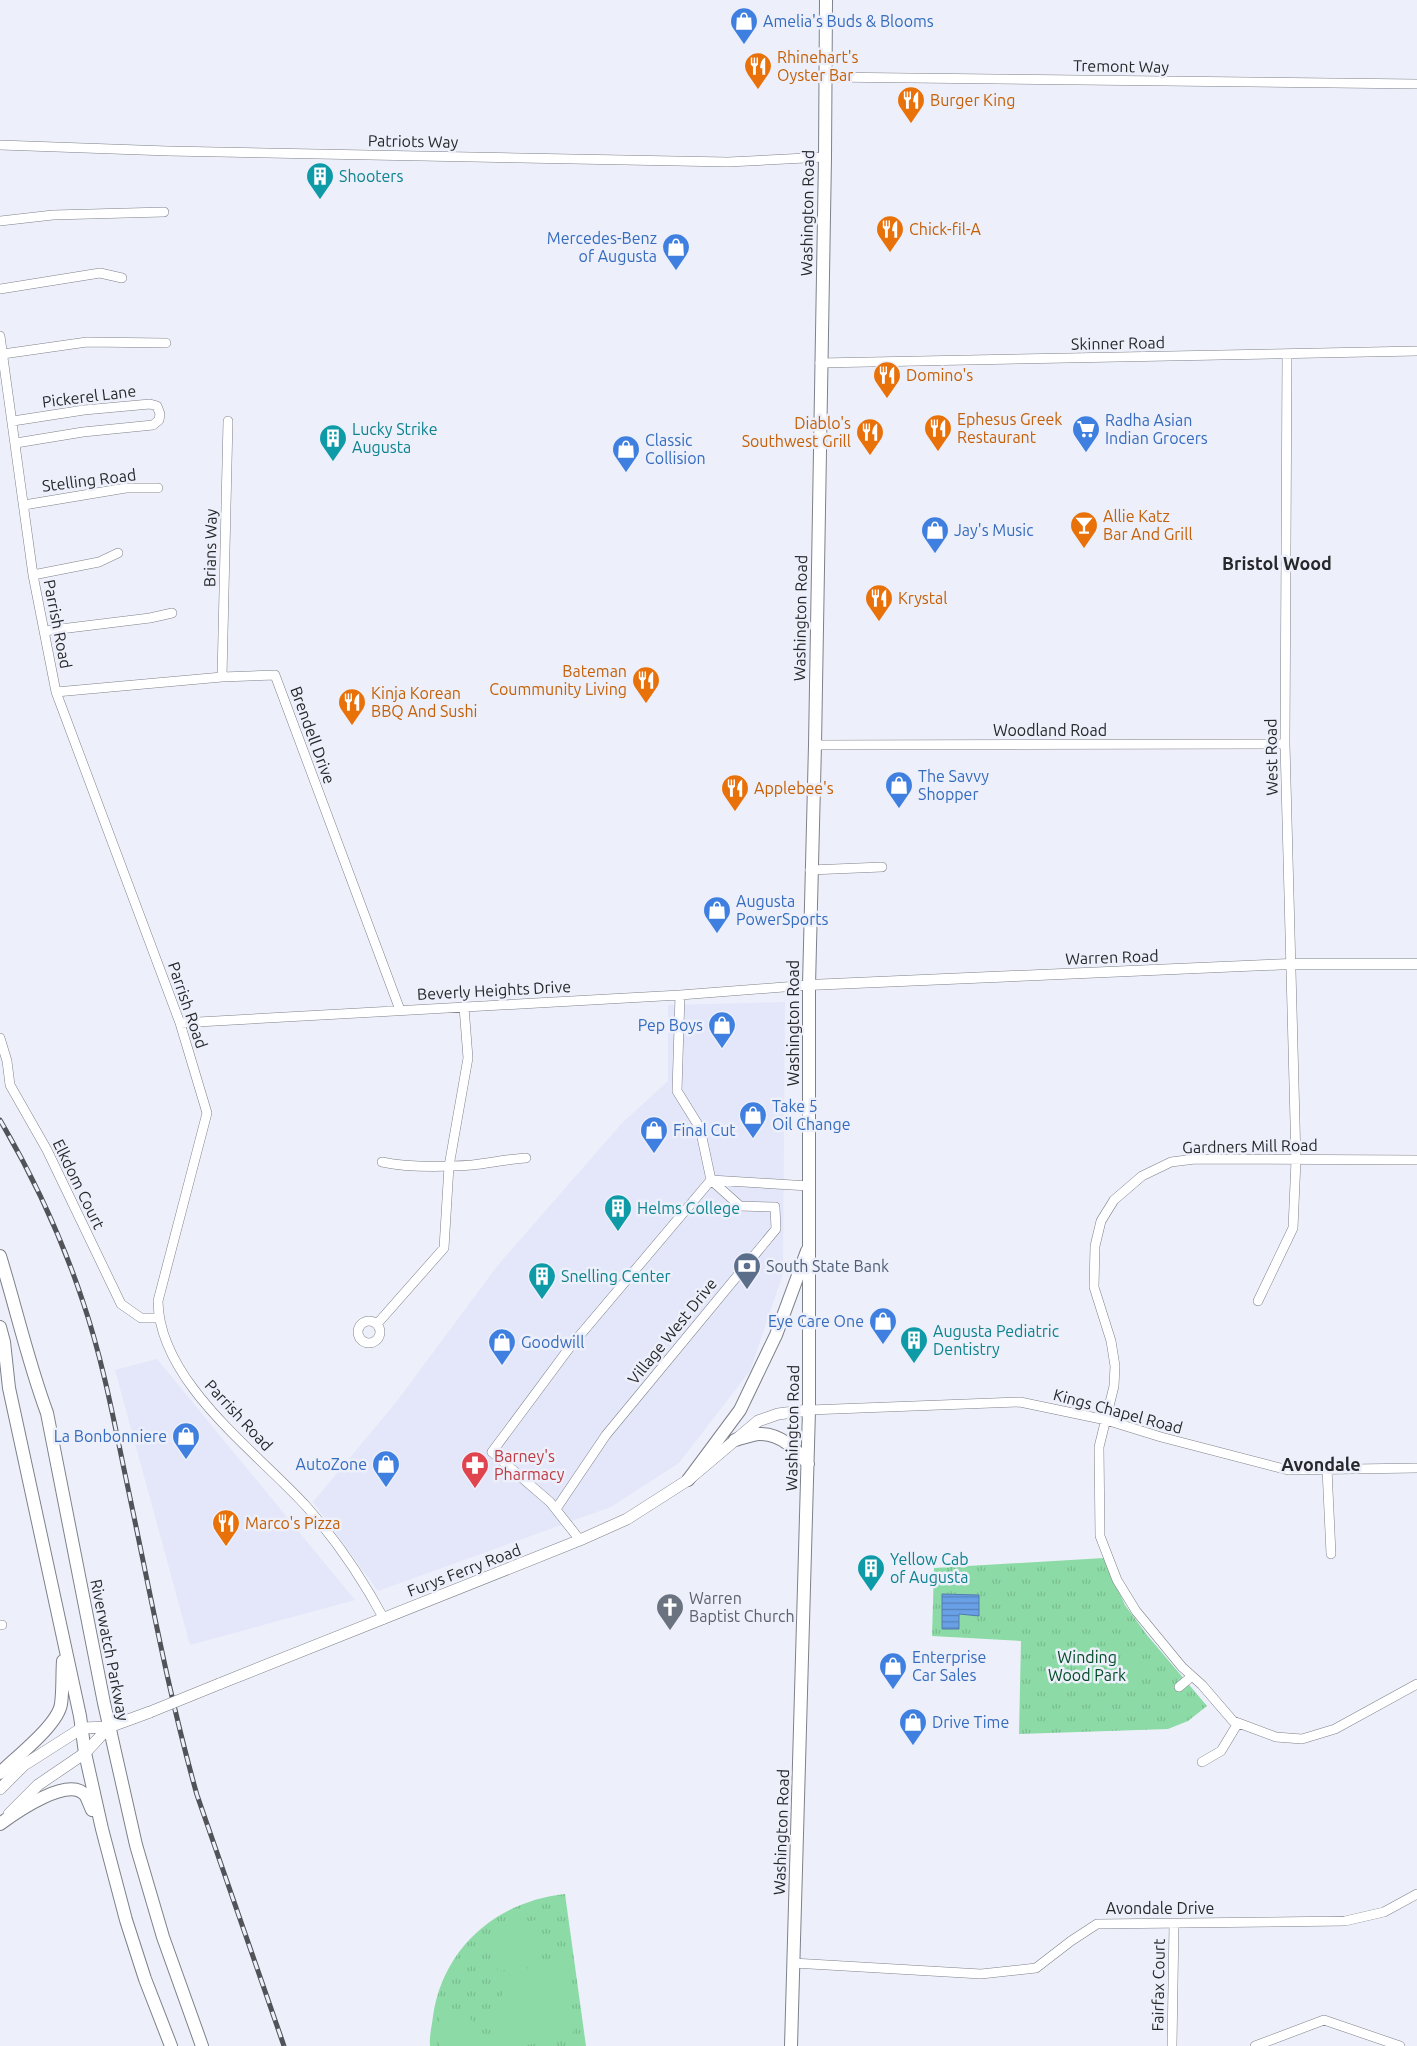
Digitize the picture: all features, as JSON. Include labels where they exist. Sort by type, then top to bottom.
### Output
[{"type":"main road","name":"Washington Road","points":[[791,2046],[810,1410],[810,870],[815,745],[826,0]]},
{"type":"main road","points":[[688,1480],[740,1410],[776,1335],[810,1242]]},
{"type":"main road","name":"Riverwatch Parkway","points":[[0,1256],[34,1376],[48,1413],[109,1727],[136,1845],[151,1900],[202,2046]]},
{"type":"main road","points":[[0,1327],[4,1342],[9,1388],[64,1641],[82,1728],[85,1753],[102,1829],[145,1979],[171,2046]]},
{"type":"main road","name":"Furys Ferry Road","points":[[82,1728],[109,1727],[150,1712],[580,1540],[626,1518],[688,1480],[758,1421],[778,1414],[810,1410]]},
{"type":"main road","points":[[735,1440],[759,1434],[775,1436],[796,1450],[808,1464]]},
{"type":"main road","points":[[0,1773],[47,1729],[56,1717],[61,1705],[64,1641]]},
{"type":"main road","name":"Furys Ferry Road","points":[[0,1823],[38,1786],[85,1753],[109,1727]]},
{"type":"main road","points":[[0,1789],[24,1765],[82,1728]]},
{"type":"main road","points":[[0,1823],[35,1800],[65,1790],[76,1790],[85,1795],[102,1829]]},
{"type":"street","name":"Tremont Way","points":[[824,78],[1417,84]]},
{"type":"street","name":"Patriots Way","points":[[0,145],[168,151],[728,162],[825,158]]},
{"type":"street","points":[[0,221],[54,215],[164,212]]},
{"type":"street","points":[[0,289],[100,273],[122,278]]},
{"type":"street","name":"Parrish Road","points":[[0,336],[33,575],[56,692],[180,1023],[206,1113],[158,1302],[158,1318],[161,1329],[174,1359],[200,1398],[306,1506],[360,1576],[384,1619]]},
{"type":"street","points":[[3,354],[88,342],[166,343]]},
{"type":"street","name":"Skinner Road","points":[[820,363],[1417,351]]},
{"type":"street","name":"West Road","points":[[1258,1301],[1293,1228],[1296,1160],[1285,744],[1287,354]]},
{"type":"street","name":"Pickerel Lane","points":[[12,421],[84,410],[150,404],[157,406],[160,414],[159,420],[153,425],[83,432],[16,443]]},
{"type":"street","name":"Brians Way","points":[[222,677],[228,421]]},
{"type":"street","name":"Stelling Road","points":[[24,505],[126,488],[158,488]]},
{"type":"street","points":[[33,575],[99,562],[118,553]]},
{"type":"street","points":[[44,632],[150,618],[172,613]]},
{"type":"street","name":"Brendell Drive","points":[[56,692],[222,677],[275,675],[400,1010]]},
{"type":"street","name":"Woodland Road","points":[[815,745],[1285,744]]},
{"type":"street","points":[[810,870],[882,867]]},
{"type":"street","name":"Warren Road","points":[[809,985],[1290,964],[1417,964]]},
{"type":"street","name":"Beverly Heights Drive","points":[[180,1023],[680,995],[809,985]]},
{"type":"street","points":[[680,995],[677,1092],[700,1128],[711,1180]]},
{"type":"street","points":[[377,1324],[444,1248],[449,1166],[468,1058],[464,1007]]},
{"type":"street","name":"Elkdom Court","points":[[0,1038],[10,1085],[46,1150],[121,1304],[141,1318],[158,1318]]},
{"type":"street","points":[[382,1162],[397,1165],[449,1166],[526,1158]]},
{"type":"street","name":"Gardners Mill Road","points":[[1238,1723],[1233,1721],[1192,1676],[1136,1611],[1117,1580],[1100,1536],[1099,1446],[1114,1386],[1115,1366],[1111,1340],[1094,1287],[1095,1254],[1102,1221],[1114,1200],[1142,1176],[1170,1162],[1195,1159],[1417,1160]]},
{"type":"street","points":[[711,1180],[809,1186]]},
{"type":"street","points":[[580,1540],[550,1502],[492,1452],[570,1347],[711,1180]]},
{"type":"street","name":"Village West Drive","points":[[556,1509],[606,1435],[776,1229],[775,1207],[740,1206],[711,1180]]},
{"type":"street","name":"Kings Chapel Road","points":[[810,1410],[1020,1402],[1106,1420],[1161,1437],[1288,1470],[1417,1468]]},
{"type":"street","points":[[1327,1469],[1331,1554]]},
{"type":"street","points":[[1179,1687],[1192,1676]]},
{"type":"street","points":[[1202,1762],[1221,1751],[1238,1723],[1276,1738],[1302,1739],[1335,1729],[1417,1684]]},
{"type":"street","name":"Avondale Drive","points":[[793,1963],[981,1974],[1036,1968],[1097,1924],[1345,1921],[1384,1912],[1417,1894]]},
{"type":"street","name":"Fairfax Court","points":[[1172,2046],[1174,1924]]},
{"type":"street","points":[[1256,2046],[1324,2020],[1400,2046]]},
{"type":"shaded area","points":[[785,1002],[783,1274],[750,1371],[679,1463],[611,1507],[378,1591],[313,1502],[397,1401],[498,1265],[622,1123],[668,1081],[668,1005]]},
{"type":"shaded area","points":[[157,1359],[355,1600],[190,1645],[115,1370]]},
{"type":"green space","name":"Winding Wood Park","points":[[1104,1558],[1125,1605],[1147,1635],[1207,1706],[1188,1721],[1168,1729],[1019,1734],[1021,1641],[932,1636],[934,1568]]},
{"type":"green space","points":[[1131,1658],[1139,1670],[1127,1678],[1119,1667]]},
{"type":"green space","points":[[565,1894],[586,2046],[430,2046],[433,2016],[439,1991],[448,1969],[461,1949],[496,1917],[518,1906],[541,1898]]},
{"type":"green space","points":[[535,1920],[536,1942],[531,1956],[519,1965],[498,1972],[492,1930]]},
{"type":"green space","points":[[564,1957],[574,2039],[517,2046],[493,2046],[492,2018],[506,1985],[532,1965]]},
{"type":"green space","points":[[440,2011],[449,2011],[470,2018],[478,2029],[482,2046],[440,2046]]},
{"type":"water","points":[[942,1594],[979,1595],[979,1616],[959,1614],[959,1629],[942,1629]]},
{"type":"railway","points":[[0,1120],[36,1186],[75,1278],[90,1323],[107,1387],[158,1635],[186,1755],[197,1795],[284,2046]]},
{"type":"place","name":"Amelia's Buds & Blooms","points":[[744,45]]},
{"type":"place","name":"Rhinehart's Oyster Bar","points":[[758,90]]},
{"type":"place","name":"Burger King","points":[[911,124]]},
{"type":"place","name":"Shooters","points":[[320,200]]},
{"type":"place","name":"Chick-fil-A","points":[[890,253]]},
{"type":"place","name":"Mercedes-Benz of Augusta","points":[[676,271]]},
{"type":"place","name":"Domino's","points":[[887,399]]},
{"type":"place","name":"Ephesus Greek Restaurant","points":[[938,452]]},
{"type":"place","name":"Radha Asian Indian Grocers","points":[[1086,453]]},
{"type":"place","name":"Diablo's Southwest Grill","points":[[870,456]]},
{"type":"place","name":"Lucky Strike Augusta","points":[[333,462]]},
{"type":"place","name":"Classic Collision","points":[[626,473]]},
{"type":"place","name":"Allie Katz Bar And Grill","points":[[1084,549]]},
{"type":"place","name":"Jay's Music","points":[[935,554]]},
{"type":"place","name":"Krystal","points":[[879,622]]},
{"type":"place","name":"Bateman Coummunity Living","points":[[646,704]]},
{"type":"place","name":"Kinja Korean BBQ And Sushi","points":[[352,726]]},
{"type":"place","name":"The Savvy Shopper","points":[[899,809]]},
{"type":"place","name":"Applebee's","points":[[735,812]]},
{"type":"place","name":"Augusta PowerSports","points":[[717,934]]},
{"type":"place","name":"Pep Boys","points":[[722,1049]]},
{"type":"place","name":"Take 5 Oil Change","points":[[753,1139]]},
{"type":"place","name":"Final Cut","points":[[654,1154]]},
{"type":"place","name":"Helms College","points":[[618,1232]]},
{"type":"place","name":"South State Bank","points":[[747,1290]]},
{"type":"place","name":"Snelling Center","points":[[542,1300]]},
{"type":"place","name":"Eye Care One","points":[[883,1345]]},
{"type":"place","name":"Augusta Pediatric Dentistry","points":[[914,1364]]},
{"type":"place","name":"Goodwill","points":[[502,1366]]},
{"type":"place","name":"La Bonbonniere","points":[[186,1460]]},
{"type":"place","name":"AutoZone","points":[[386,1488]]},
{"type":"place","name":"Barney's Pharmacy","points":[[475,1489]]},
{"type":"place","name":"Marco's Pizza","points":[[226,1547]]},
{"type":"place","name":"Yellow Cab of Augusta","points":[[871,1592]]},
{"type":"place","name":"Warren Baptist Church","points":[[670,1631]]},
{"type":"place","name":"Enterprise Car Sales","points":[[893,1690]]},
{"type":"place","name":"Drive Time","points":[[913,1746]]},
{"type":"district","name":"Bristol Wood","points":[[1277,564]]},
{"type":"district","name":"Avondale","points":[[1321,1465]]}]
